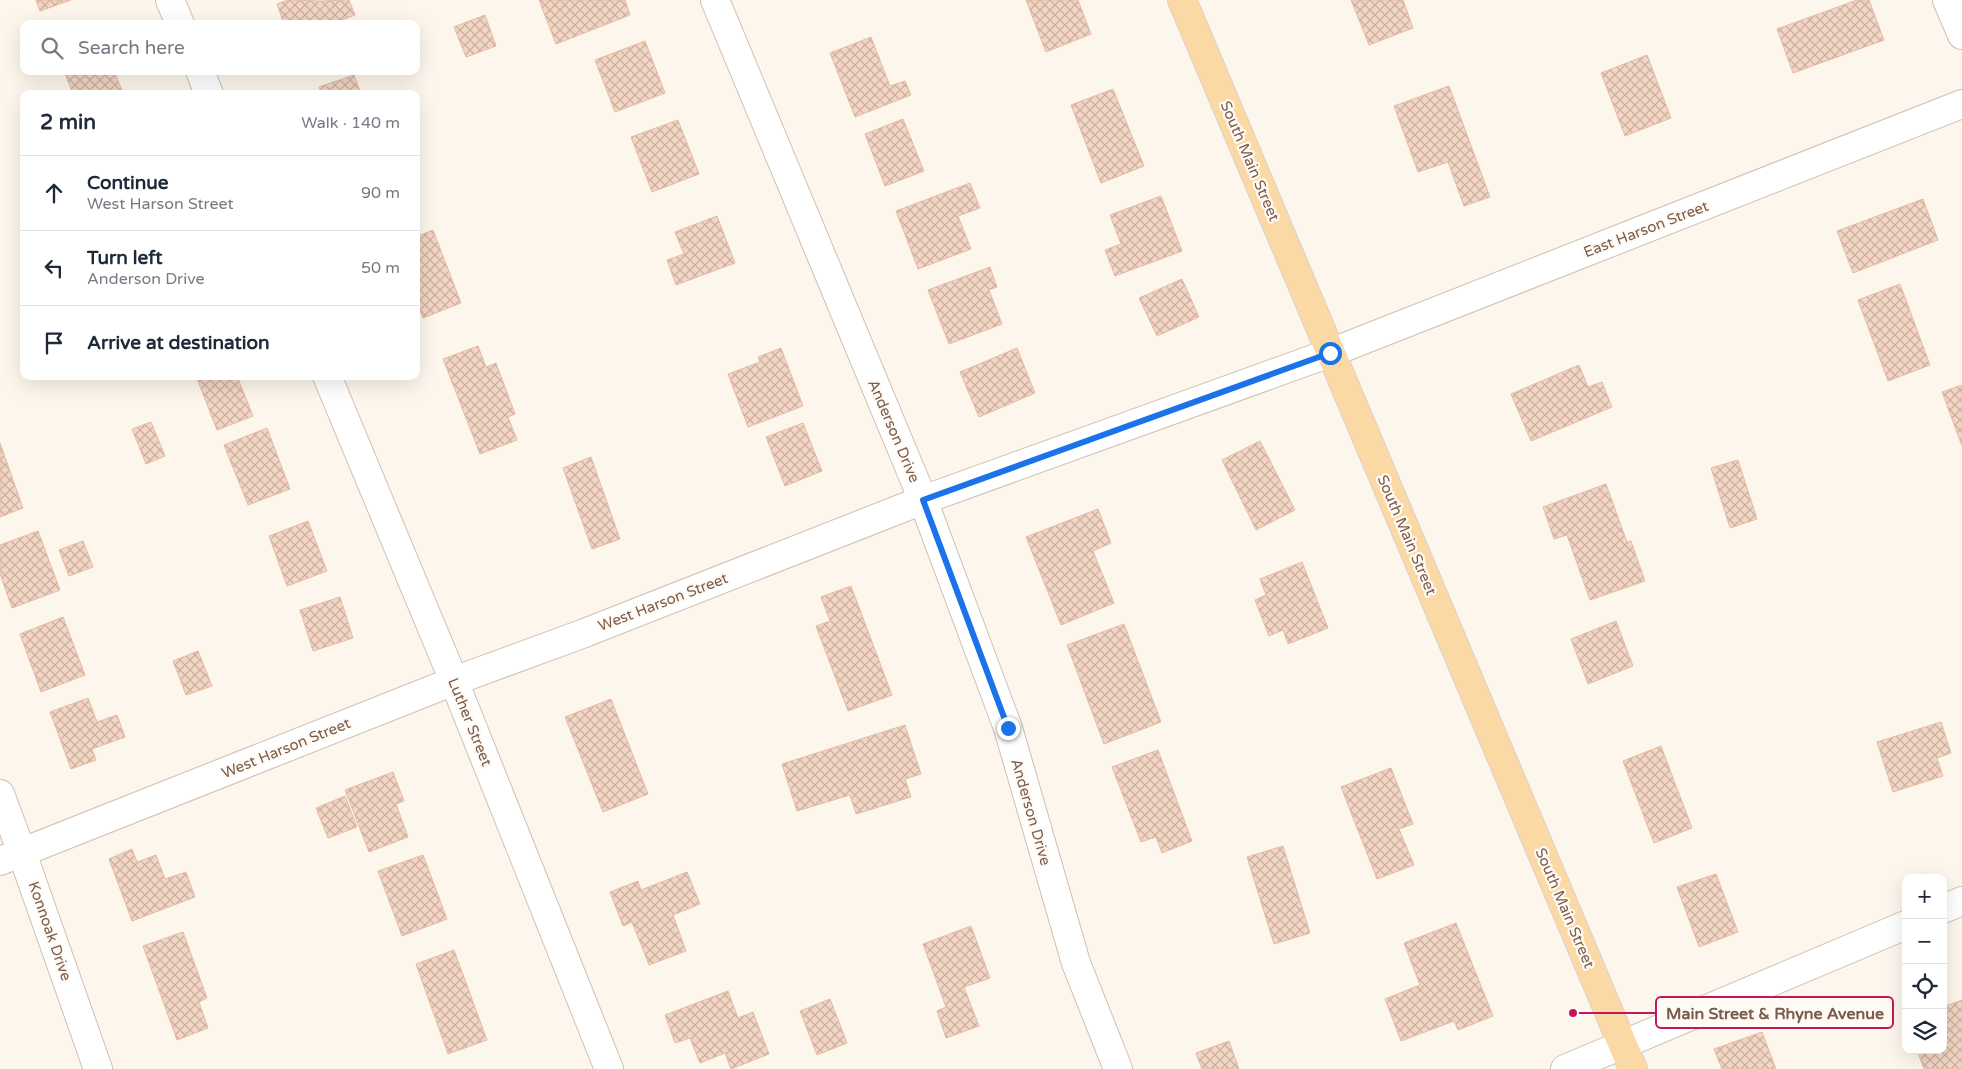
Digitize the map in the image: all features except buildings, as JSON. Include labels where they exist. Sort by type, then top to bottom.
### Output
[{"type":"main road","name":"South Main Street","points":[[1182,0],[1628,1057]]},
{"type":"street","points":[[170,0],[178,20]]},
{"type":"street","name":"Anderson Drive","points":[[714,0],[923,500],[1008,728],[1076,963],[1118,1069]]},
{"type":"street","points":[[1947,0],[1962,35]]},
{"type":"street","points":[[202,75],[207,90]]},
{"type":"street","name":"East Harson Street","points":[[1330,353],[1962,104]]},
{"type":"street","name":"West Harson Street","points":[[11,857],[454,681],[582,634],[923,500],[1330,353]]},
{"type":"street","name":"Luther Street","points":[[329,380],[454,681],[608,1069]]},
{"type":"street","name":"Konnoak Drive","points":[[0,794],[11,857],[98,1069]]},
{"type":"street","points":[[1947,907],[1962,901]]},
{"type":"street","points":[[1565,1069],[1628,1057],[1902,927]]},
{"type":"place","name":"Main Street & Rhyne Avenue","points":[[1573,1013]]},
{"type":"route","points":[[1008,728],[923,500],[1330,353]]}]
